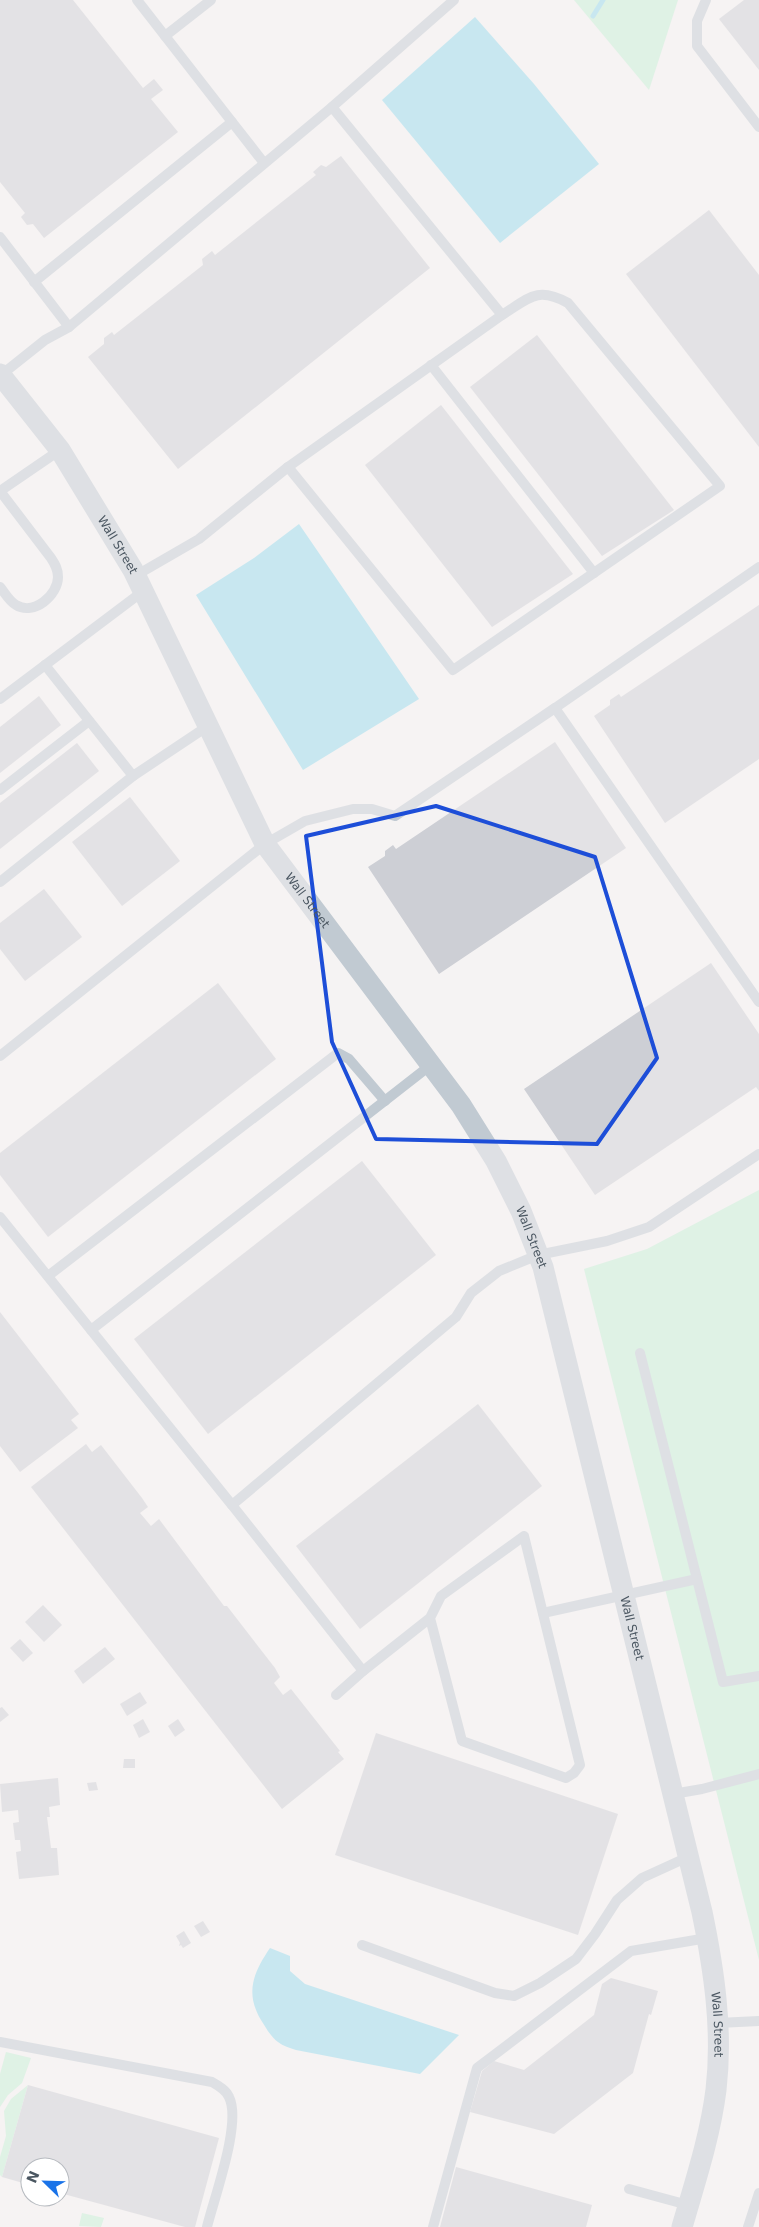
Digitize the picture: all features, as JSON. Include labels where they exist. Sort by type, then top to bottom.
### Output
[{"type":"street","name":"Wall Street","points":[[0,374],[60,450],[139,584],[265,844],[461,1105],[496,1160],[521,1211],[538,1255],[545,1276],[673,1794],[715,1979],[718,2023],[716,2089],[705,2147],[682,2227]]},
{"type":"lane","points":[[137,0],[264,163]]},
{"type":"lane","points":[[165,36],[211,0]]},
{"type":"lane","points":[[0,374],[45,340],[69,328],[332,107],[454,0]]},
{"type":"lane","points":[[706,0],[696,21],[698,46],[759,127]]},
{"type":"lane","points":[[332,107],[502,315]]},
{"type":"lane","points":[[34,282],[232,122]]},
{"type":"lane","points":[[0,236],[69,328]]},
{"type":"lane","points":[[0,699],[45,665],[139,584],[288,467],[502,315],[534,295],[552,295],[568,304],[720,486],[452,670],[288,467]]},
{"type":"lane","points":[[431,365],[594,573]]},
{"type":"lane","points":[[0,587],[16,605],[29,608],[44,601],[56,587],[58,578],[57,568],[52,558],[0,491],[60,450]]},
{"type":"lane","points":[[0,1056],[265,844],[305,821],[353,810],[372,809],[394,816],[555,708],[759,567]]},
{"type":"lane","points":[[45,665],[133,776]]},
{"type":"lane","points":[[555,708],[759,1002]]},
{"type":"lane","points":[[0,790],[89,720]]},
{"type":"lane","points":[[0,882],[133,776],[208,726]]},
{"type":"lane","points":[[48,1276],[338,1053],[348,1059],[385,1101]]},
{"type":"lane","points":[[91,1330],[432,1064]]},
{"type":"lane","points":[[232,1505],[456,1317],[471,1294],[499,1271],[538,1255],[607,1241],[649,1227],[759,1154]]},
{"type":"lane","points":[[0,1217],[363,1671]]},
{"type":"lane","points":[[640,1354],[723,1682],[759,1676]]},
{"type":"lane","points":[[336,1695],[430,1618],[441,1596],[524,1536],[580,1765],[574,1773],[566,1778],[462,1741],[430,1618]]},
{"type":"lane","points":[[543,1613],[697,1579]]},
{"type":"lane","points":[[673,1794],[702,1789],[759,1774]]},
{"type":"lane","points":[[362,1945],[495,1993],[514,1996],[540,1983],[576,1959],[596,1934],[618,1900],[642,1878],[688,1857]]},
{"type":"lane","points":[[433,2227],[477,2068],[631,1951],[707,1938]]},
{"type":"lane","points":[[718,2023],[759,2021]]},
{"type":"lane","points":[[0,2042],[204,2081],[222,2088],[229,2097],[233,2107],[230,2141],[206,2227]]},
{"type":"lane","points":[[629,2189],[688,2205]]},
{"type":"lane","points":[[748,2227],[758,2200]]},
{"type":"highlighted area","points":[[436,806],[595,857],[657,1058],[597,1144],[376,1139],[332,1042],[306,836]]},
{"type":"green space","points":[[574,0],[678,0],[649,90]]},
{"type":"green space","points":[[759,1190],[759,1960],[584,1269],[647,1249]]},
{"type":"green space","points":[[6,2052],[31,2058],[22,2083],[8,2095],[0,2107],[0,2074]]},
{"type":"green space","points":[[28,2085],[2,2177],[0,2175],[0,2157],[6,2136],[4,2111],[11,2099]]},
{"type":"green space","points":[[82,2213],[104,2218],[101,2227],[79,2226]]},
{"type":"water","points":[[475,17],[534,84],[599,164],[500,243],[382,100]]},
{"type":"water","points":[[299,524],[419,699],[303,770],[196,595],[254,558]]},
{"type":"water","points":[[270,1948],[290,1956],[290,1971],[305,1984],[459,2035],[420,2074],[284,2046],[275,2040],[269,2032],[261,2020],[253,2001],[252,1992],[255,1975]]},
{"type":"building","points":[[0,0],[73,0],[143,88],[154,79],[163,90],[151,99],[178,132],[44,238],[33,224],[27,225],[21,217],[25,213],[0,182]]},
{"type":"building","points":[[744,0],[759,0],[759,70],[719,19]]},
{"type":"building","points":[[341,156],[430,268],[178,469],[88,357],[104,344],[104,338],[112,332],[114,335],[203,265],[202,259],[212,251],[215,255],[316,175],[313,172],[321,165],[326,167]]},
{"type":"building","points":[[709,210],[759,275],[759,447],[626,274]]},
{"type":"building","points":[[537,335],[674,510],[602,556],[470,387]]},
{"type":"building","points":[[441,405],[573,574],[492,627],[365,465]]},
{"type":"building","points":[[759,605],[759,759],[665,823],[594,716],[610,705],[610,700],[619,694],[621,697]]},
{"type":"building","points":[[39,696],[61,725],[0,773],[0,727]]},
{"type":"building","points":[[555,742],[626,848],[439,974],[368,867],[385,856],[385,851],[393,845],[396,849]]},
{"type":"building","points":[[77,743],[99,771],[0,849],[0,803]]},
{"type":"building","points":[[130,797],[180,861],[122,906],[72,842]]},
{"type":"building","points":[[44,889],[82,937],[25,981],[0,949],[0,923]]},
{"type":"building","points":[[711,963],[759,1034],[759,1091],[756,1087],[595,1195],[524,1089]]},
{"type":"building","points":[[218,983],[276,1059],[48,1237],[0,1175],[0,1153]]},
{"type":"building","points":[[362,1161],[436,1255],[208,1434],[134,1339]]},
{"type":"building","points":[[0,1312],[79,1414],[71,1420],[78,1428],[20,1472],[0,1446]]},
{"type":"building","points":[[478,1404],[542,1486],[360,1629],[296,1546]]},
{"type":"building","points":[[86,1444],[92,1452],[101,1445],[148,1507],[140,1513],[151,1526],[159,1519],[224,1606],[227,1606],[275,1668],[280,1677],[274,1683],[283,1695],[291,1689],[340,1751],[338,1752],[344,1759],[282,1809],[31,1487]]},
{"type":"building","points":[[43,1605],[62,1625],[44,1642],[25,1622]]},
{"type":"building","points":[[20,1639],[33,1653],[23,1662],[10,1648]]},
{"type":"building","points":[[105,1647],[115,1659],[83,1684],[74,1671]]},
{"type":"building","points":[[140,1692],[147,1703],[127,1716],[120,1704]]},
{"type":"building","points":[[2,1707],[9,1715],[0,1722],[0,1708]]},
{"type":"building","points":[[143,1719],[150,1732],[139,1738],[133,1725]]},
{"type":"building","points":[[178,1719],[185,1730],[175,1737],[168,1726]]},
{"type":"building","points":[[376,1733],[618,1814],[578,1935],[335,1855]]},
{"type":"building","points":[[124,1759],[135,1759],[135,1768],[123,1768]]},
{"type":"building","points":[[58,1778],[60,1805],[49,1807],[50,1817],[47,1817],[51,1848],[57,1848],[59,1875],[19,1879],[16,1852],[21,1851],[20,1840],[15,1840],[13,1823],[19,1822],[18,1810],[2,1812],[0,1784]]},
{"type":"building","points":[[96,1782],[98,1790],[89,1791],[87,1783]]},
{"type":"building","points":[[203,1921],[210,1932],[201,1937],[194,1926]]},
{"type":"building","points":[[184,1931],[191,1943],[183,1948],[181,1945],[179,1946],[180,1943],[176,1936]]},
{"type":"building","points":[[611,1978],[658,1991],[651,2015],[649,2014],[633,2073],[554,2134],[470,2112],[482,2071],[494,2061],[524,2070],[594,2015],[602,1984]]},
{"type":"building","points":[[28,2085],[219,2138],[195,2227],[185,2227],[70,2196],[70,2157],[20,2157],[20,2182],[2,2177]]},
{"type":"building","points":[[456,2167],[592,2205],[586,2227],[440,2227]]},
{"type":"waterway","points":[[593,16],[603,0]]}]
